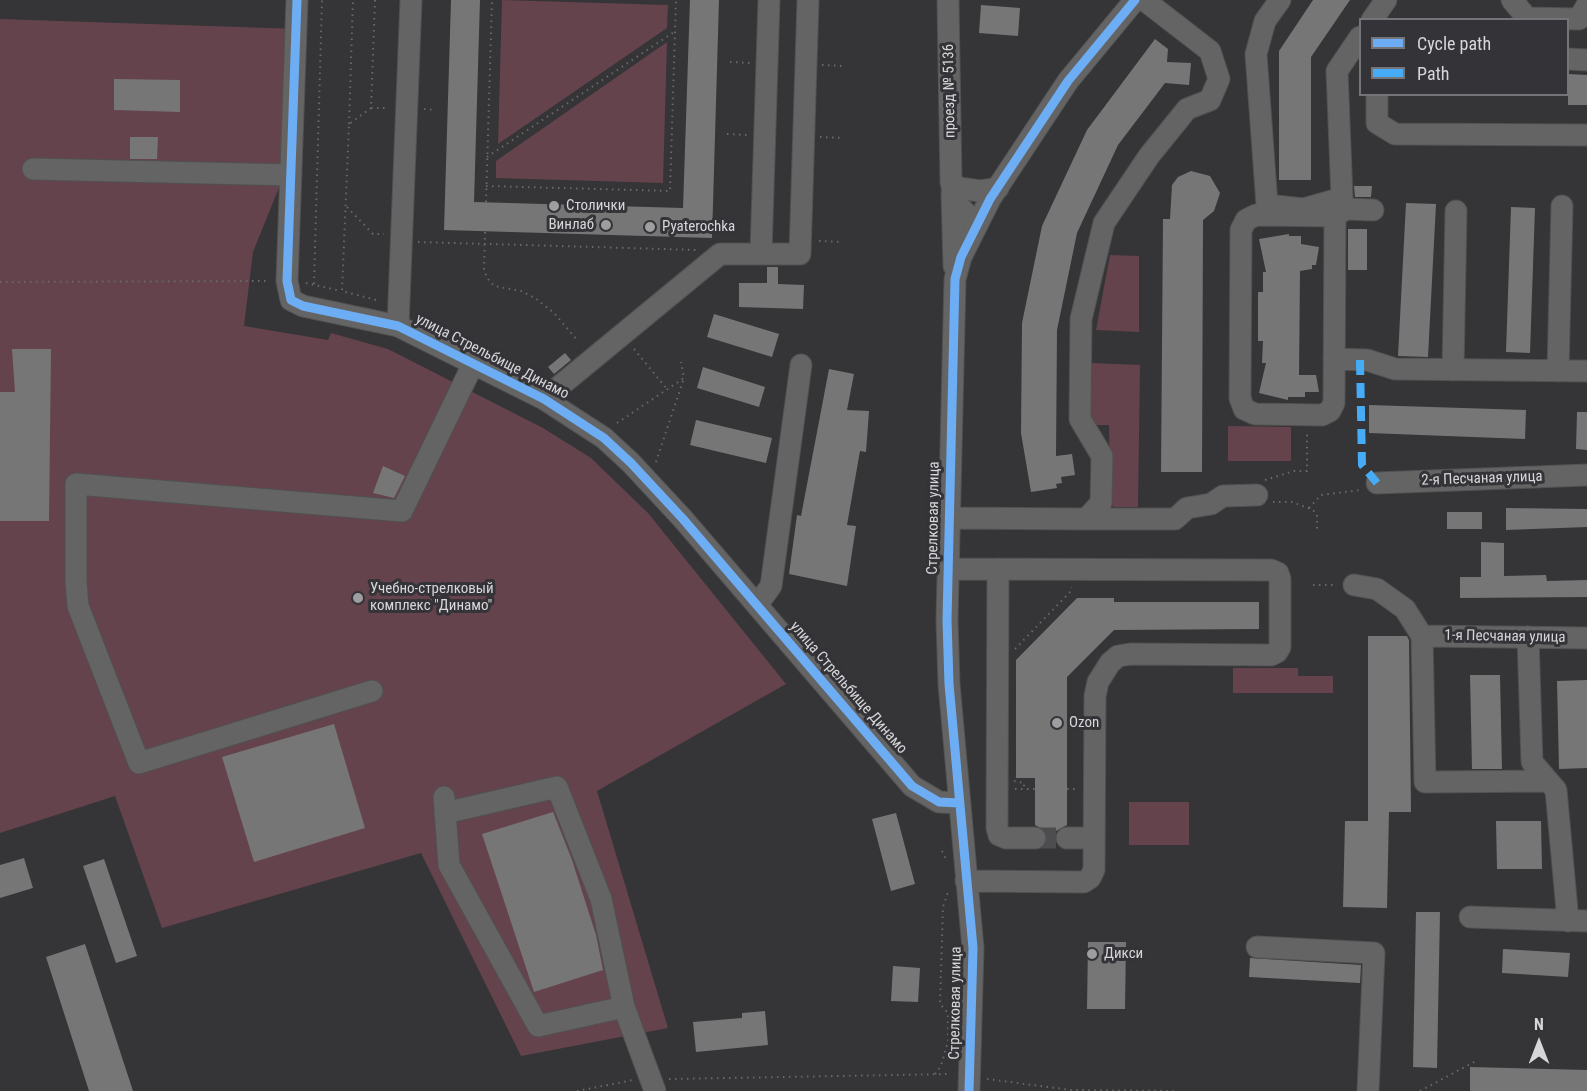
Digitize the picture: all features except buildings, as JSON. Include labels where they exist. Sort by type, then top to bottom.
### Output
[{"type":"street","points":[[287,281],[297,0]]},
{"type":"street","points":[[399,316],[411,0]]},
{"type":"street","points":[[761,253],[769,0]]},
{"type":"street","points":[[544,399],[720,254],[800,254],[808,0]]},
{"type":"street","name":"проезд № 5136","points":[[948,0],[955,279]]},
{"type":"street","name":"Стрелковая улица","points":[[969,1084],[973,948],[957,880],[959,803],[949,684],[948,569],[955,279],[976,224],[998,188],[1068,81],[1135,0]]},
{"type":"street","points":[[1086,519],[1101,503],[1102,456],[1080,418],[1081,319],[1104,223],[1149,156],[1187,109],[1210,100],[1219,79],[1210,51],[1144,0]]},
{"type":"street","points":[[1281,0],[1265,21],[1256,54],[1267,205],[1335,216],[1346,209],[1373,210]]},
{"type":"street","points":[[1373,18],[1386,0]]},
{"type":"street","points":[[1512,0],[1527,18]]},
{"type":"street","points":[[1569,19],[1578,19],[1587,5]]},
{"type":"street","points":[[1335,216],[1334,403],[1330,411],[1322,415],[1255,414],[1244,409],[1240,398],[1241,230],[1246,220],[1256,215],[1303,212],[1342,198],[1337,71],[1359,38]]},
{"type":"street","points":[[1569,59],[1587,60]]},
{"type":"street","points":[[1377,96],[1377,123],[1395,134],[1587,135]]},
{"type":"street","points":[[33,169],[291,175]]},
{"type":"street","points":[[951,182],[959,188],[980,191],[998,188]]},
{"type":"street","name":"проезд № 5136","points":[[951,182],[956,203],[976,224]]},
{"type":"street","points":[[1557,371],[1562,206]]},
{"type":"street","points":[[1453,370],[1456,211]]},
{"type":"street","name":"улица Стрельбище Динамо","points":[[287,281],[291,300],[303,306],[399,316],[474,362],[544,399],[604,438],[631,463],[757,605],[912,786],[925,796],[939,802],[959,803]]},
{"type":"street","points":[[1334,359],[1367,360],[1395,369],[1587,371]]},
{"type":"street","points":[[372,691],[139,763],[84,628],[78,606],[75,582],[76,484],[402,511],[474,362]]},
{"type":"street","points":[[757,605],[771,586],[801,365]]},
{"type":"street","name":"2-я Песчаная улица","points":[[1377,483],[1587,476]]},
{"type":"street","points":[[949,518],[1175,519],[1187,508],[1211,504],[1223,496],[1257,495]]},
{"type":"street","points":[[948,569],[1262,570],[1278,573],[1280,637],[1277,652],[1271,655],[1131,654],[1118,656],[1110,663],[1098,682],[1095,696],[1094,870],[1090,878],[1084,882],[957,880]]},
{"type":"street","points":[[998,569],[997,828],[999,835],[1006,838],[1035,838]]},
{"type":"street","points":[[1354,585],[1377,589],[1405,609],[1422,636],[1425,782],[1548,781]]},
{"type":"street","name":"1-я Песчаная улица","points":[[1422,636],[1587,638]]},
{"type":"street","points":[[1470,917],[1578,921],[1556,790],[1532,762],[1528,637]]},
{"type":"street","points":[[925,796],[957,774]]},
{"type":"street","points":[[624,1007],[538,1026],[449,865],[444,805],[557,787],[601,899],[624,1007],[653,1085]]},
{"type":"street","points":[[1067,838],[1094,838]]},
{"type":"street","points":[[1257,947],[1374,953],[1368,1091]]},
{"type":"path","points":[[314,284],[322,0]]},
{"type":"path","points":[[342,291],[347,207],[353,0]]},
{"type":"path","points":[[350,124],[371,108],[375,0]]},
{"type":"path","points":[[486,202],[492,0]]},
{"type":"path","points":[[486,186],[670,191],[676,0]]},
{"type":"path","points":[[487,157],[675,31]]},
{"type":"path","points":[[347,207],[373,234],[401,238],[705,250]]},
{"type":"path","points":[[485,232],[484,268],[487,279],[494,286],[521,291],[535,298],[554,313],[578,341]]},
{"type":"path","points":[[0,282],[287,281],[314,284],[342,291],[399,316]]},
{"type":"path","points":[[621,334],[667,389]]},
{"type":"path","points":[[656,462],[684,378],[681,362]]},
{"type":"path","points":[[616,423],[684,378]]},
{"type":"path","points":[[1307,415],[1307,471],[1294,471],[1263,481],[1257,495],[1264,502],[1292,502],[1309,507],[1317,515],[1317,533]]},
{"type":"path","points":[[1309,507],[1321,495],[1358,490],[1377,483]]},
{"type":"path","points":[[1313,585],[1354,585]]},
{"type":"path","points":[[1011,654],[1071,591]]},
{"type":"path","points":[[1010,777],[1015,782],[1024,783],[1024,789]]},
{"type":"path","points":[[1017,789],[1035,789]]},
{"type":"path","points":[[942,851],[948,868]]},
{"type":"path","points":[[935,1074],[941,1065],[948,1041],[948,1012],[939,1005],[943,907],[957,880]]},
{"type":"path","points":[[1420,1091],[1476,1061]]},
{"type":"path","points":[[577,1091],[609,1083],[653,1085],[935,1074],[969,1084],[1071,1090],[1175,1091]]},
{"type":"shaded area","points":[[502,0],[668,5],[667,28],[498,144]]},
{"type":"shaded area","name":"Учебно-стрелковый комплекс \"Динамо\"","points":[[0,19],[299,29],[295,148],[253,252],[244,326],[328,340],[331,333],[388,349],[543,428],[591,458],[648,513],[786,684],[597,791],[668,1028],[521,1056],[421,853],[162,928],[115,796],[0,833]]},
{"type":"shaded area","points":[[667,42],[663,183],[496,178],[496,161]]},
{"type":"shaded area","points":[[1110,255],[1139,256],[1139,332],[1096,330]]},
{"type":"shaded area","points":[[1092,363],[1140,365],[1138,507],[1113,507],[1110,501],[1109,425],[1090,425]]},
{"type":"shaded area","points":[[1228,426],[1291,427],[1291,461],[1228,461]]},
{"type":"shaded area","points":[[1233,668],[1298,668],[1298,676],[1333,676],[1333,693],[1233,693]]},
{"type":"shaded area","points":[[1129,802],[1189,802],[1189,845],[1129,845]]},
{"type":"tunnel","points":[[1035,838],[1067,838]]},
{"type":"marked path","points":[[1360,360],[1362,465],[1377,483]]},
{"type":"cycle path","points":[[297,0],[287,281],[291,300],[303,306],[398,326],[544,399],[604,438],[631,463],[683,519],[912,786],[939,802],[959,803]]},
{"type":"cycle path","points":[[969,1091],[973,948],[949,684],[947,620],[955,279],[961,257],[990,199],[1068,81],[1135,0]]},
{"type":"place","name":"Столички","points":[[554,206]]},
{"type":"place","name":"Винлаб","points":[[606,225]]},
{"type":"place","name":"Pyaterochka","points":[[650,227]]},
{"type":"place","name":"Учебно-стрелковый комплекс \"Динамо\"","points":[[358,598]]},
{"type":"place","name":"Ozon","points":[[1057,723]]},
{"type":"place","name":"Дикси","points":[[1092,954]]}]
